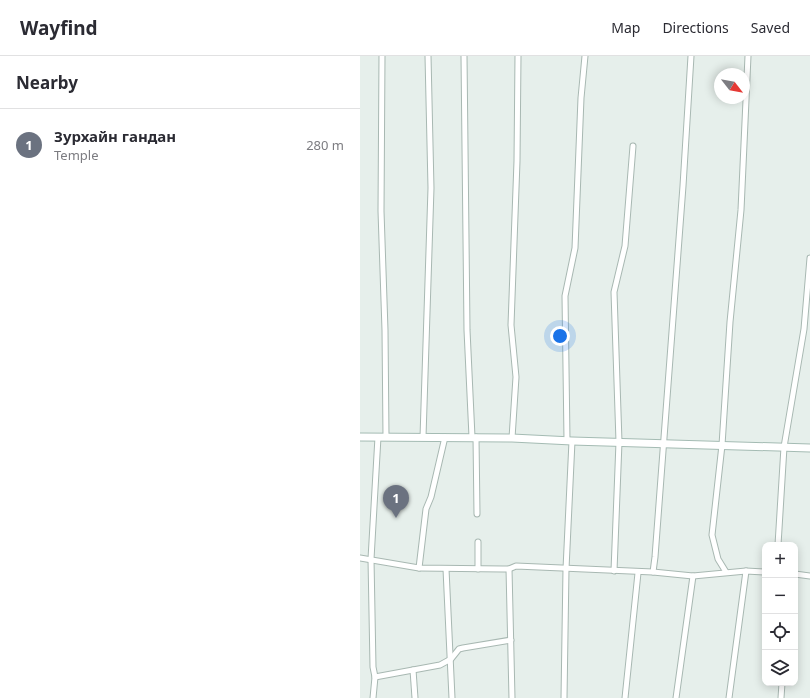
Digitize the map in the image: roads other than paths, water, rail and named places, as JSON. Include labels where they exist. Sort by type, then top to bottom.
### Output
[{"type":"street","points":[[382,56],[381,211],[385,330],[386,437]]},
{"type":"street","points":[[423,437],[431,188],[428,56]]},
{"type":"street","points":[[464,56],[467,330],[477,514]]},
{"type":"street","points":[[512,438],[516,377],[511,325],[517,161],[518,56]]},
{"type":"street","points":[[564,698],[570,441],[565,296],[575,248],[581,98],[585,56]]},
{"type":"street","points":[[653,572],[683,186],[691,56]]},
{"type":"street","points":[[726,572],[718,559],[712,535],[722,445],[730,322],[741,210],[748,56]]},
{"type":"street","points":[[614,571],[619,442],[614,292],[624,246],[633,146]]},
{"type":"street","points":[[778,542],[784,447],[804,329],[810,258]]},
{"type":"street","points":[[360,437],[474,437],[810,448]]},
{"type":"street","points":[[373,698],[375,677],[373,667],[371,559],[378,437]]},
{"type":"street","points":[[420,568],[426,509],[431,497],[445,437]]},
{"type":"street","points":[[478,542],[478,569]]},
{"type":"street","points":[[360,558],[420,568],[446,569],[509,569],[516,566],[653,572],[693,576],[726,572],[762,572]]},
{"type":"street","points":[[446,569],[452,698]]},
{"type":"street","points":[[509,569],[512,698]]},
{"type":"street","points":[[729,698],[746,571]]},
{"type":"street","points":[[625,698],[638,572]]},
{"type":"street","points":[[798,574],[810,576]]},
{"type":"street","points":[[676,698],[693,576]]},
{"type":"street","points":[[375,677],[440,665],[451,659],[459,649],[511,640]]},
{"type":"street","points":[[413,670],[415,698]]},
{"type":"street","points":[[780,698],[782,686]]},
{"type":"place","name":"Зурхайн гандан","points":[[396,518]]}]
